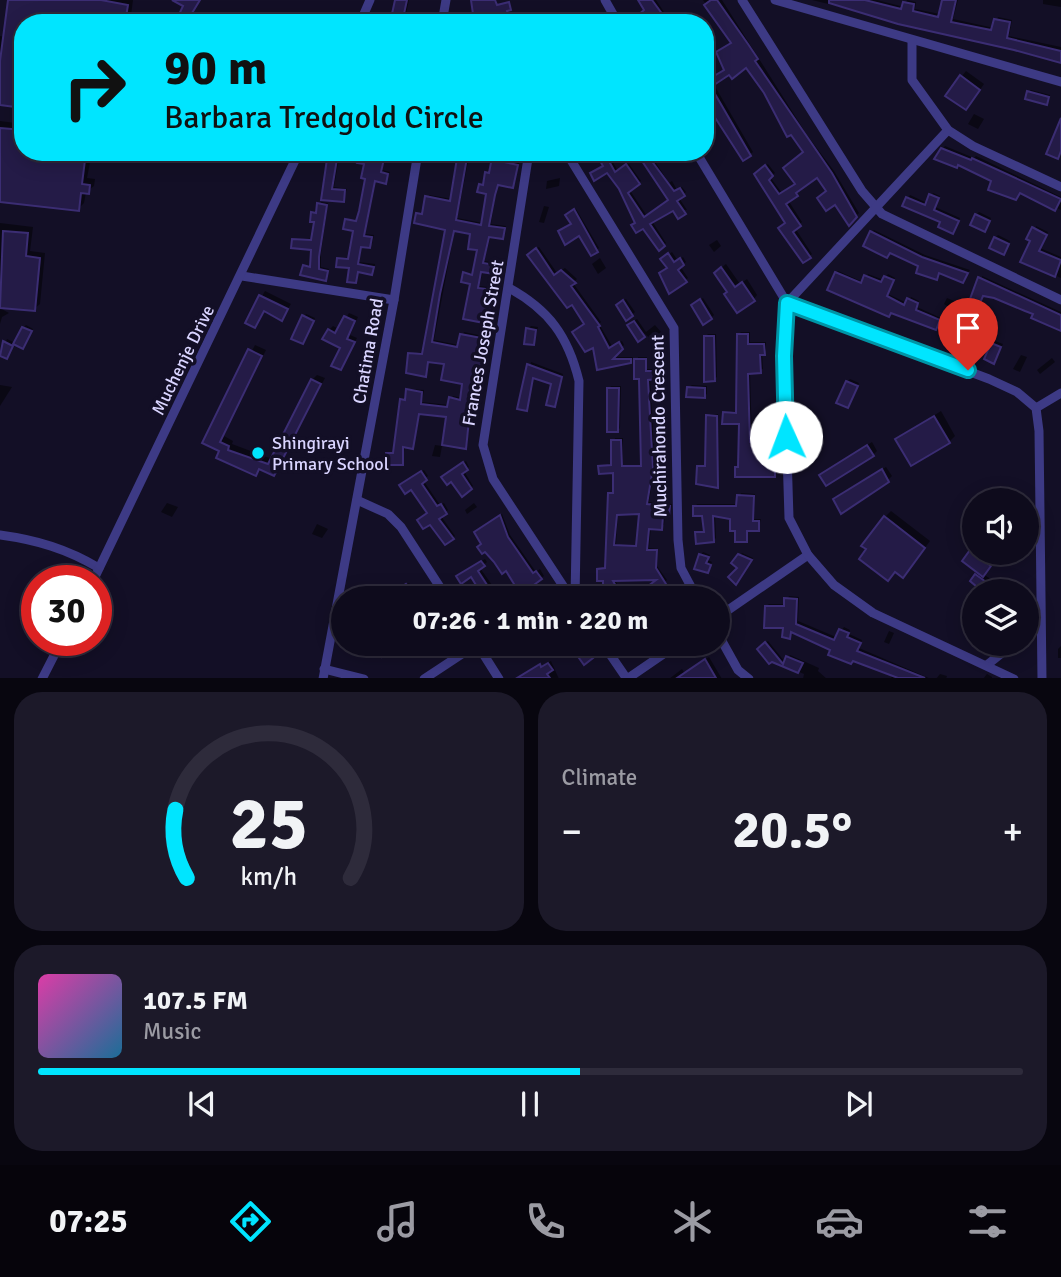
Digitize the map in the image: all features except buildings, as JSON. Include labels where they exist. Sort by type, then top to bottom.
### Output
[{"type":"street","points":[[742,0],[862,191],[876,207],[903,226],[1061,300]]},
{"type":"street","points":[[775,0],[1061,82]]},
{"type":"street","points":[[912,41],[912,80],[948,130],[973,146],[1061,187]]},
{"type":"street","points":[[787,303],[948,130]]},
{"type":"street","name":"Muchenje Drive","points":[[101,565],[295,161]]},
{"type":"street","name":"Chatima Road","points":[[323,674],[394,300],[417,161]]},
{"type":"street","name":"Frances Joseph Street","points":[[528,161],[482,445],[493,479],[565,586]]},
{"type":"street","name":"Muchirahondo Crescent","points":[[572,161],[674,328],[678,540],[681,568],[691,586]]},
{"type":"street","points":[[701,161],[787,303],[784,356],[789,518],[808,555],[834,585],[873,613],[1014,678]]},
{"type":"street","points":[[242,276],[394,300]]},
{"type":"street","points":[[509,288],[531,299],[550,316],[574,358],[579,381],[579,559],[575,586]]},
{"type":"street","points":[[787,303],[979,375],[1017,392],[1036,408],[1039,431],[1039,579]]},
{"type":"street","points":[[1036,408],[1061,393]]},
{"type":"street","points":[[357,500],[388,514],[401,527],[439,586]]},
{"type":"street","points":[[0,535],[35,540],[72,552],[95,565]]},
{"type":"street","points":[[730,609],[808,555]]},
{"type":"street","points":[[1039,623],[1042,678]]},
{"type":"street","points":[[42,678],[54,656]]},
{"type":"street","points":[[424,678],[458,656]]},
{"type":"street","points":[[485,656],[499,678]]},
{"type":"street","points":[[611,656],[627,678],[660,656]]},
{"type":"street","points":[[730,656],[738,670],[748,678]]},
{"type":"street","points":[[987,665],[998,656]]},
{"type":"street","points":[[323,674],[364,678]]},
{"type":"place","name":"Shingirayi Primary School","points":[[258,453]]},
{"type":"route","points":[[786,437],[784,356],[787,303],[968,370]]}]
